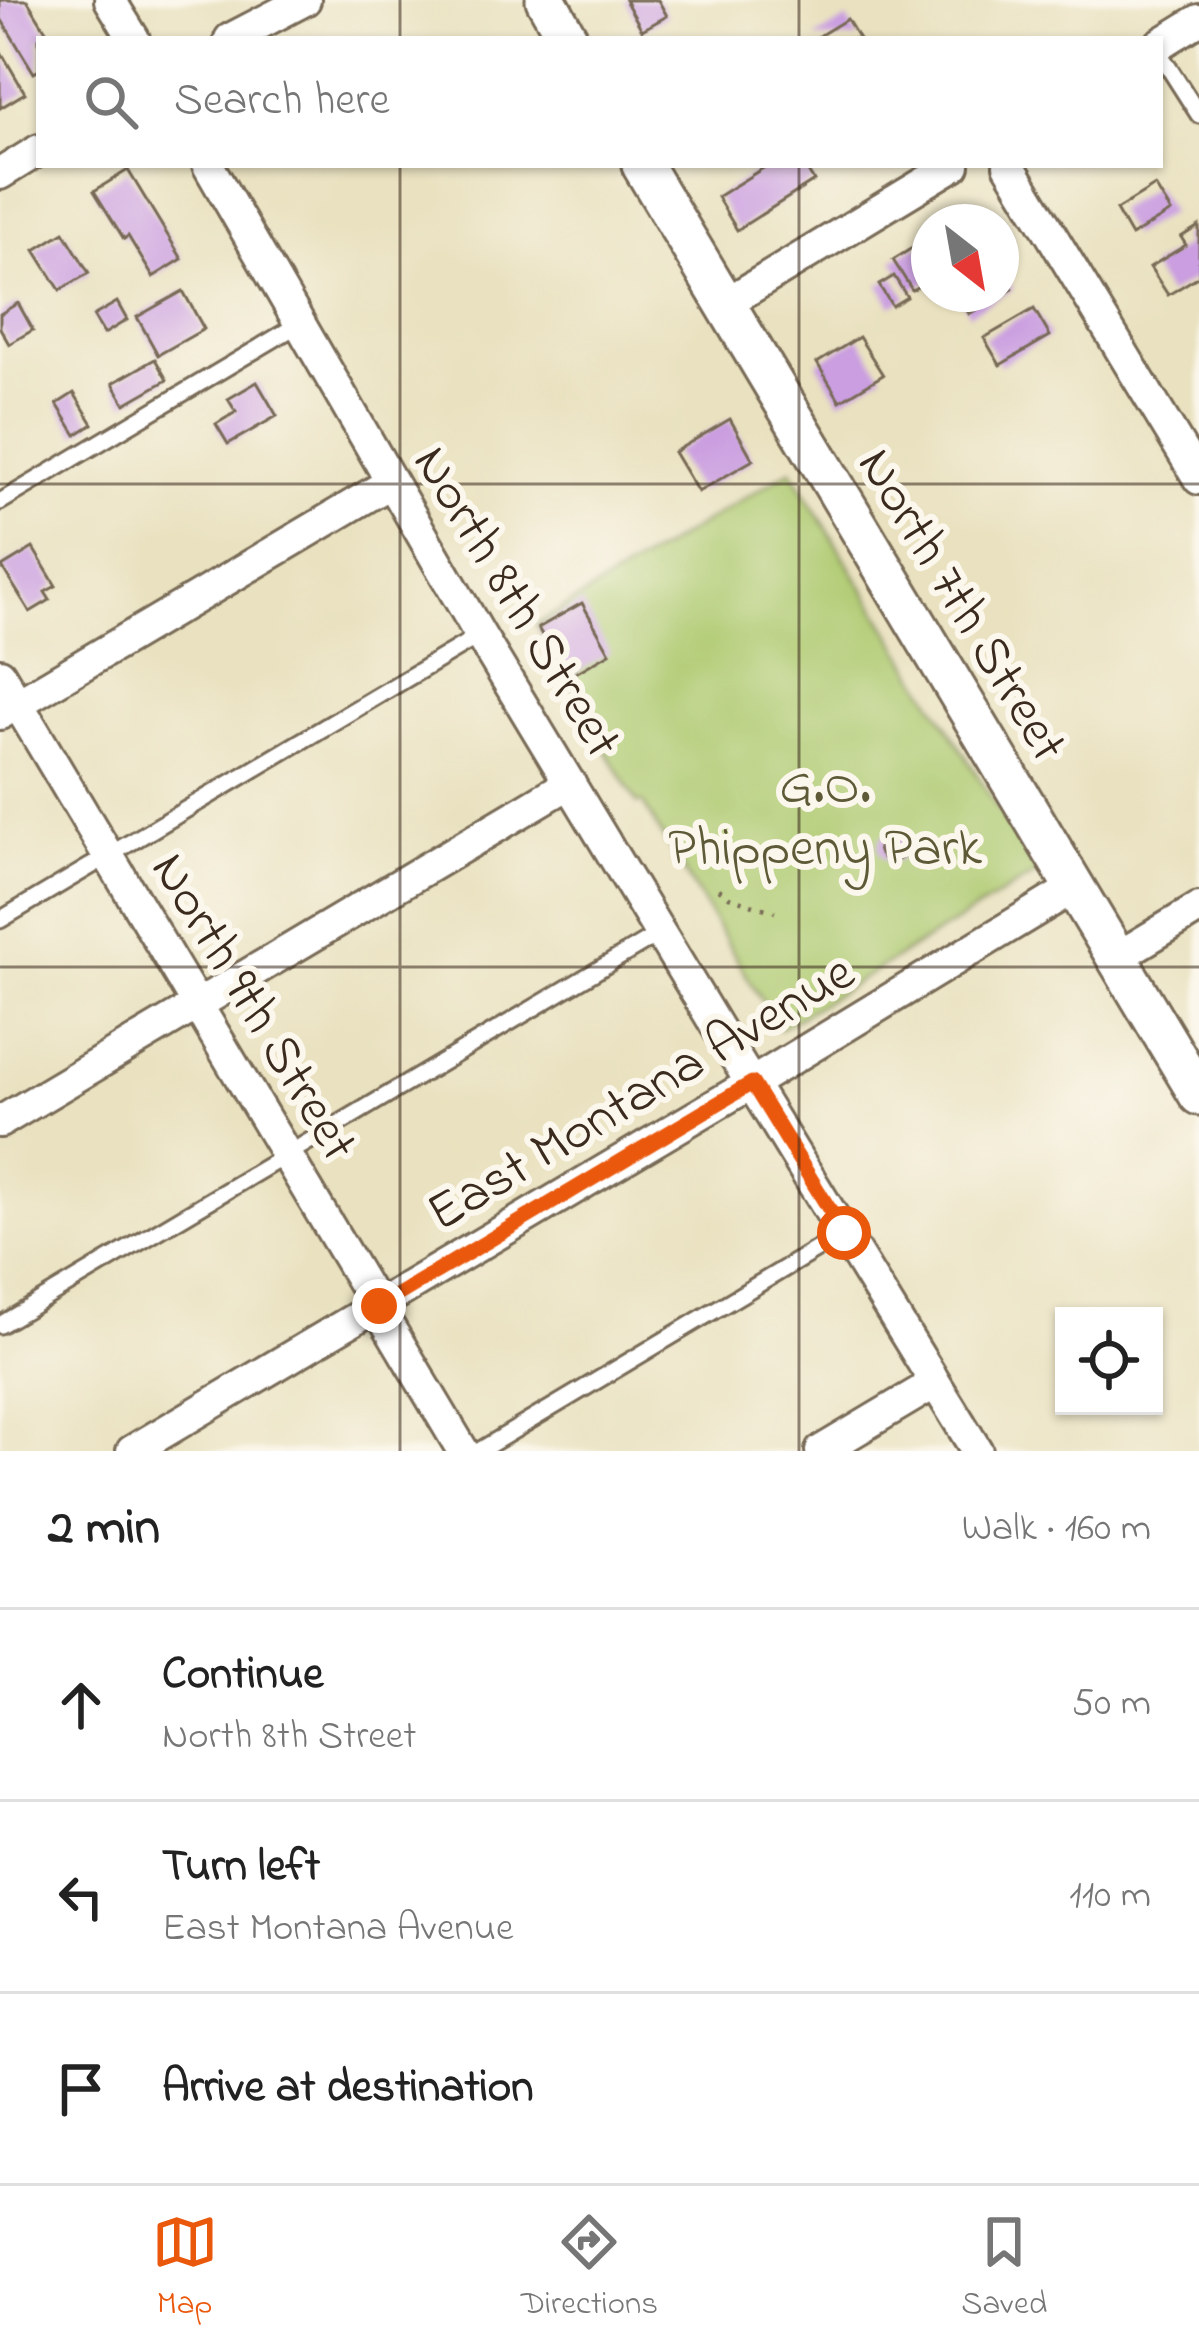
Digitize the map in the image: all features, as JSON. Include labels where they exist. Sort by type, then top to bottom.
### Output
[{"type":"street","points":[[110,0],[132,36]]},
{"type":"street","points":[[236,36],[305,0]]},
{"type":"street","points":[[546,0],[566,36]]},
{"type":"street","points":[[1163,42],[1199,20]]},
{"type":"street","points":[[0,174],[36,152]]},
{"type":"street","name":"North 8th Street","points":[[210,168],[480,635],[977,1451]]},
{"type":"street","name":"North 7th Street","points":[[644,168],[1199,1095]]},
{"type":"street","points":[[723,304],[948,168]]},
{"type":"street","points":[[1011,168],[1199,479]]},
{"type":"street","points":[[9,709],[390,483]]},
{"type":"street","name":"North 9th Street","points":[[0,674],[9,709],[108,856],[464,1451]]},
{"type":"street","points":[[0,1122],[570,783]]},
{"type":"street","name":"East Montana Avenue","points":[[132,1451],[1073,888]]},
{"type":"street","points":[[1115,958],[1199,908]]},
{"type":"street","points":[[821,1451],[935,1383]]},
{"type":"lane","points":[[1163,59],[1199,115]]},
{"type":"lane","points":[[0,502],[299,324]]},
{"type":"lane","points":[[0,920],[480,635]]},
{"type":"lane","points":[[0,1325],[660,933]]},
{"type":"lane","points":[[479,1451],[844,1233]]},
{"type":"path","points":[[719,889],[729,898],[776,912]]},
{"type":"green space","name":"G.O. Phippeny Park","points":[[791,470],[1037,873],[779,1029],[642,802],[638,804],[602,744],[606,740],[536,625]]},
{"type":"building","points":[[0,0],[27,0],[49,36],[36,36],[36,72],[34,73],[0,17]]},
{"type":"building","points":[[625,0],[658,0],[667,16],[642,30]]},
{"type":"building","points":[[847,19],[857,36],[819,36]]},
{"type":"building","points":[[0,50],[25,93],[0,108]]},
{"type":"building","points":[[763,168],[806,168],[814,181],[737,230],[717,197]]},
{"type":"building","points":[[128,170],[182,259],[153,277],[94,191]]},
{"type":"building","points":[[1155,186],[1171,212],[1131,236],[1116,210]]},
{"type":"building","points":[[1199,226],[1199,276],[1168,295],[1150,267],[1186,245],[1181,237]]},
{"type":"building","points":[[64,232],[89,273],[60,290],[35,250]]},
{"type":"building","points":[[911,249],[911,288],[893,260]]},
{"type":"building","points":[[894,276],[907,297],[892,306],[879,285]]},
{"type":"building","points":[[183,291],[204,329],[158,355],[137,317]]},
{"type":"building","points":[[117,302],[127,320],[104,334],[93,316]]},
{"type":"building","points":[[18,303],[33,330],[9,344],[0,328],[0,314]]},
{"type":"building","points":[[1034,309],[1050,336],[1000,365],[984,338]]},
{"type":"building","points":[[859,337],[883,375],[840,401],[817,363]]},
{"type":"building","points":[[155,359],[167,380],[125,404],[113,383]]},
{"type":"building","points":[[257,382],[277,416],[228,444],[216,424],[236,412],[228,399]]},
{"type":"building","points":[[74,393],[93,424],[76,435],[57,404]]},
{"type":"building","points":[[730,419],[753,460],[698,492],[674,452]]},
{"type":"building","points":[[33,548],[56,586],[45,592],[50,600],[30,612],[2,567]]},
{"type":"building","points":[[582,603],[610,653],[567,678],[538,628]]},
{"type":"building","points":[[892,833],[902,837],[906,847],[902,857],[892,861],[882,857],[878,847],[882,837]]},
{"type":"route","points":[[379,1306],[752,1083],[844,1233]]}]
